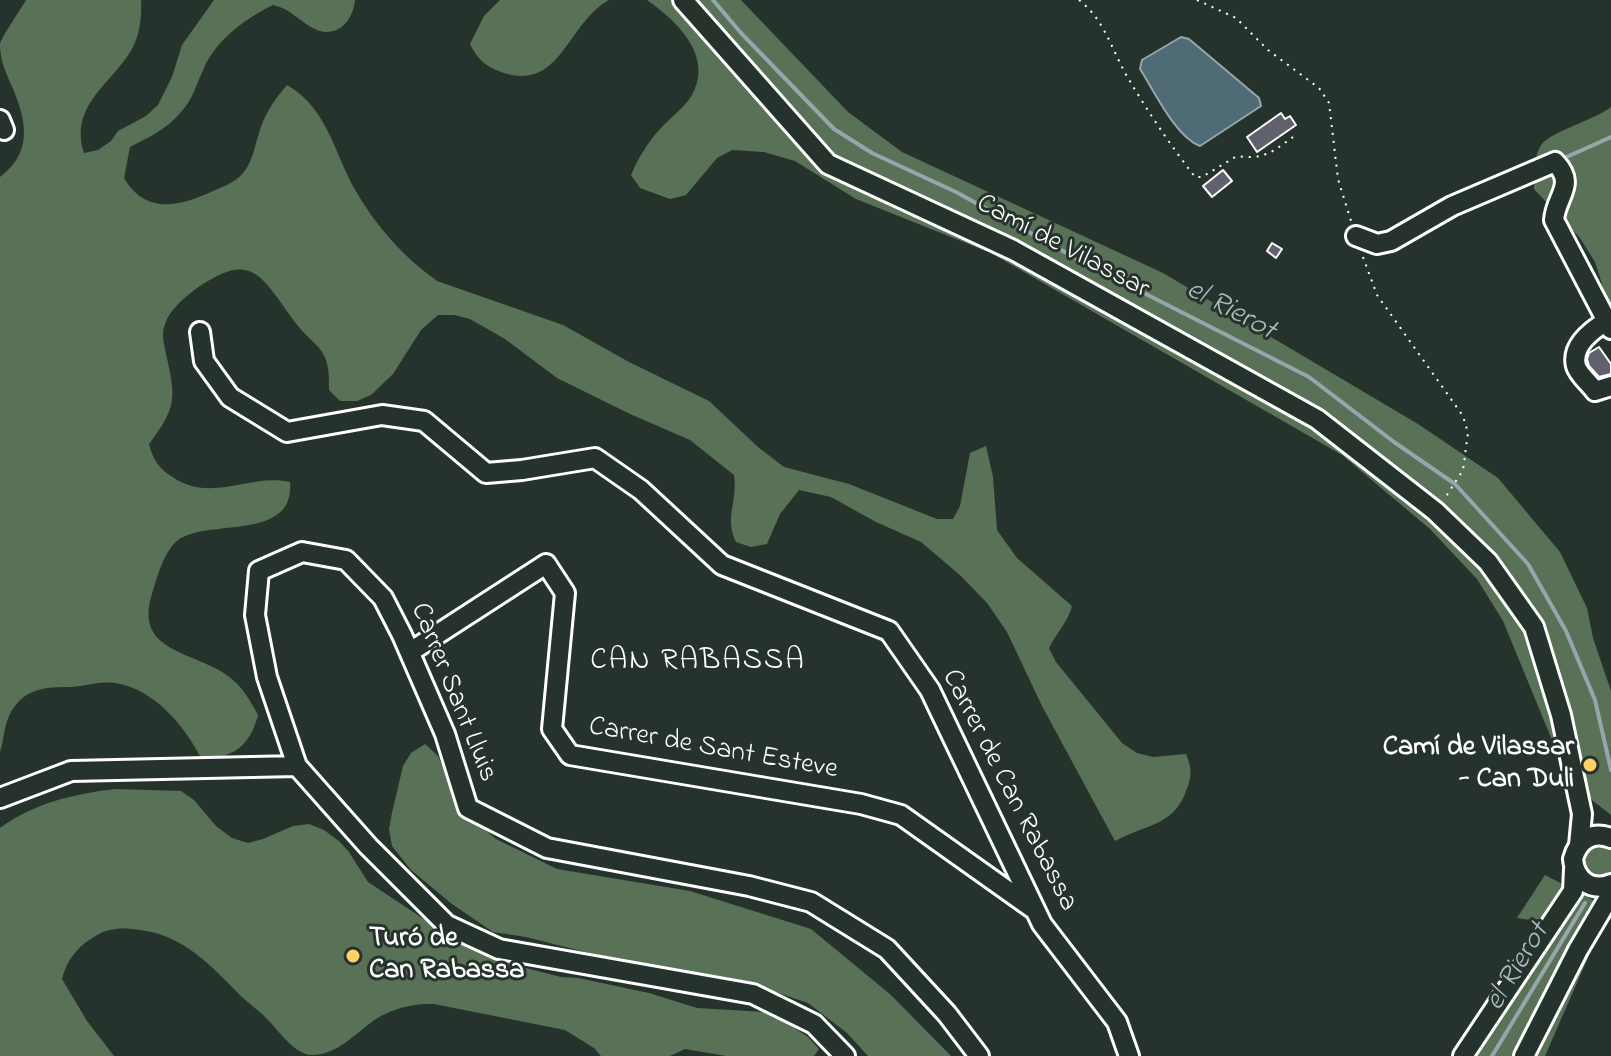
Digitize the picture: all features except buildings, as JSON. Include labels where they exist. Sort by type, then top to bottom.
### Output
[{"type":"street","name":"Camí de Vilassar","points":[[683,0],[828,164],[1013,250],[1317,419],[1435,511],[1488,562],[1534,627],[1561,715],[1582,814],[1579,845],[1573,859],[1574,869],[1578,877],[1597,892]]},
{"type":"street","points":[[1356,236],[1377,244],[1391,241],[1452,206],[1555,162],[1566,180],[1554,220],[1609,325],[1590,332],[1576,352],[1576,368],[1595,391],[1611,386]]},
{"type":"street","name":"Carrer de Can Rabassa","points":[[200,332],[204,361],[230,397],[287,432],[382,415],[424,421],[486,473],[595,458],[641,490],[722,565],[889,631],[930,690],[1042,924],[1117,1022],[1129,1056]]},
{"type":"street","name":"Carrer Sant Lluis","points":[[297,766],[267,677],[255,615],[259,571],[302,552],[346,560],[383,598],[445,734],[468,808],[547,848],[749,886],[811,902],[887,949],[947,1014],[979,1056]]},
{"type":"street","name":"Carrer de Sant Esteve","points":[[410,652],[546,564],[565,593],[552,729],[570,755],[861,804],[901,815],[1035,909]]},
{"type":"street","points":[[0,798],[71,771],[297,766],[368,846],[447,925],[499,949],[753,994],[814,1024],[845,1056]]},
{"type":"street","points":[[1582,814],[1608,837]]},
{"type":"street","points":[[1579,845],[1590,836],[1608,837]]},
{"type":"street","points":[[1463,1056],[1597,892]]},
{"type":"street","points":[[1524,1056],[1578,950],[1597,892]]},
{"type":"path","points":[[1079,0],[1093,12],[1128,78],[1195,177],[1202,177],[1237,156],[1256,159],[1273,152],[1293,137]]},
{"type":"path","points":[[1197,0],[1236,18],[1268,50],[1319,88],[1327,98],[1338,179],[1377,295],[1463,416],[1468,433],[1463,470],[1441,504]]},
{"type":"green space","points":[[26,0],[141,0],[140,25],[132,49],[87,108],[81,136],[84,153],[98,150],[111,141],[118,131],[146,116],[158,105],[172,77],[182,45],[214,0],[355,0],[351,16],[335,31],[319,31],[289,11],[273,5],[233,31],[209,58],[192,96],[181,112],[163,128],[130,147],[124,178],[132,190],[152,202],[175,204],[199,197],[236,179],[250,163],[269,110],[287,85],[311,105],[320,118],[354,188],[371,215],[401,250],[437,281],[563,325],[709,401],[784,467],[849,484],[937,519],[953,519],[960,506],[970,453],[986,446],[993,477],[997,530],[1017,558],[1072,606],[1049,648],[1056,662],[1122,743],[1137,753],[1153,757],[1186,754],[1190,777],[1181,803],[1166,818],[1115,841],[1042,706],[1007,632],[987,603],[921,542],[831,497],[799,490],[780,514],[767,544],[751,547],[736,542],[731,525],[734,475],[690,440],[557,378],[505,339],[470,319],[454,315],[438,315],[421,330],[393,374],[371,395],[357,401],[340,401],[329,390],[327,363],[320,348],[300,328],[262,279],[242,270],[215,277],[197,288],[170,313],[163,335],[172,381],[172,402],[165,421],[149,444],[161,468],[188,485],[217,488],[261,481],[290,482],[288,501],[279,513],[265,521],[209,530],[178,540],[162,565],[148,613],[151,628],[170,648],[214,668],[242,689],[258,715],[255,726],[245,742],[231,753],[201,758],[186,733],[166,710],[129,687],[104,683],[48,688],[27,695],[15,706],[5,728],[0,752],[0,177],[19,155],[24,132],[23,119],[3,63],[0,44]]},
{"type":"green space","points":[[500,0],[609,0],[582,24],[550,65],[537,73],[521,76],[490,67],[470,44],[484,16]]},
{"type":"green space","points":[[647,0],[741,0],[848,112],[902,152],[1163,273],[1418,424],[1498,478],[1560,552],[1587,608],[1593,638],[1611,691],[1611,815],[1588,797],[1559,757],[1503,621],[1477,579],[1430,529],[1342,455],[991,253],[856,199],[795,161],[764,152],[732,150],[717,158],[686,195],[670,199],[640,188],[631,175],[637,162],[656,133],[687,101],[698,77],[698,63],[687,38]]},
{"type":"green space","points":[[1611,107],[1611,313],[1595,262],[1580,238],[1534,189],[1536,159],[1542,144]]},
{"type":"green space","points":[[425,744],[438,756],[463,811],[496,839],[557,869],[690,891],[811,929],[891,995],[951,1056],[868,1056],[847,1033],[808,1003],[740,980],[593,954],[493,932],[411,870],[392,846],[389,829],[403,766],[411,753]]},
{"type":"green space","points":[[115,789],[181,791],[194,800],[216,826],[232,838],[248,843],[293,826],[309,824],[339,841],[368,882],[454,939],[483,953],[514,965],[649,993],[697,1008],[765,1012],[808,1037],[819,1049],[814,1056],[726,1056],[685,1049],[670,1056],[601,1056],[565,1030],[426,1004],[389,1012],[337,1048],[309,1055],[292,1045],[208,964],[184,946],[157,933],[114,929],[92,938],[75,952],[62,979],[87,1021],[114,1056],[0,1056],[0,828],[27,812],[55,801]]},
{"type":"green space","points":[[1598,843],[1611,848],[1611,874],[1602,878],[1587,873],[1582,862],[1588,847]]},
{"type":"green space","points":[[1545,875],[1593,900],[1600,930],[1545,1056],[1471,1056],[1558,924],[1517,918]]},
{"type":"water","points":[[1181,37],[1189,39],[1259,98],[1261,106],[1200,146],[1174,123],[1140,69],[1142,60]]},
{"type":"waterway","name":"el Rierot","points":[[713,0],[834,129],[872,153],[956,192],[1083,262],[1309,377],[1455,484],[1528,564],[1566,631],[1595,700],[1611,770]]},
{"type":"waterway","points":[[1562,159],[1611,137]]},
{"type":"waterway","name":"el Rierot","points":[[1492,1056],[1585,903]]},
{"type":"place","name":"Camí de Vilassar - Can Duli","points":[[1590,765]]},
{"type":"place","name":"Turó de Can Rabassa","points":[[353,956]]},
{"type":"district","name":"CAN RABASSA","points":[[698,663]]}]
